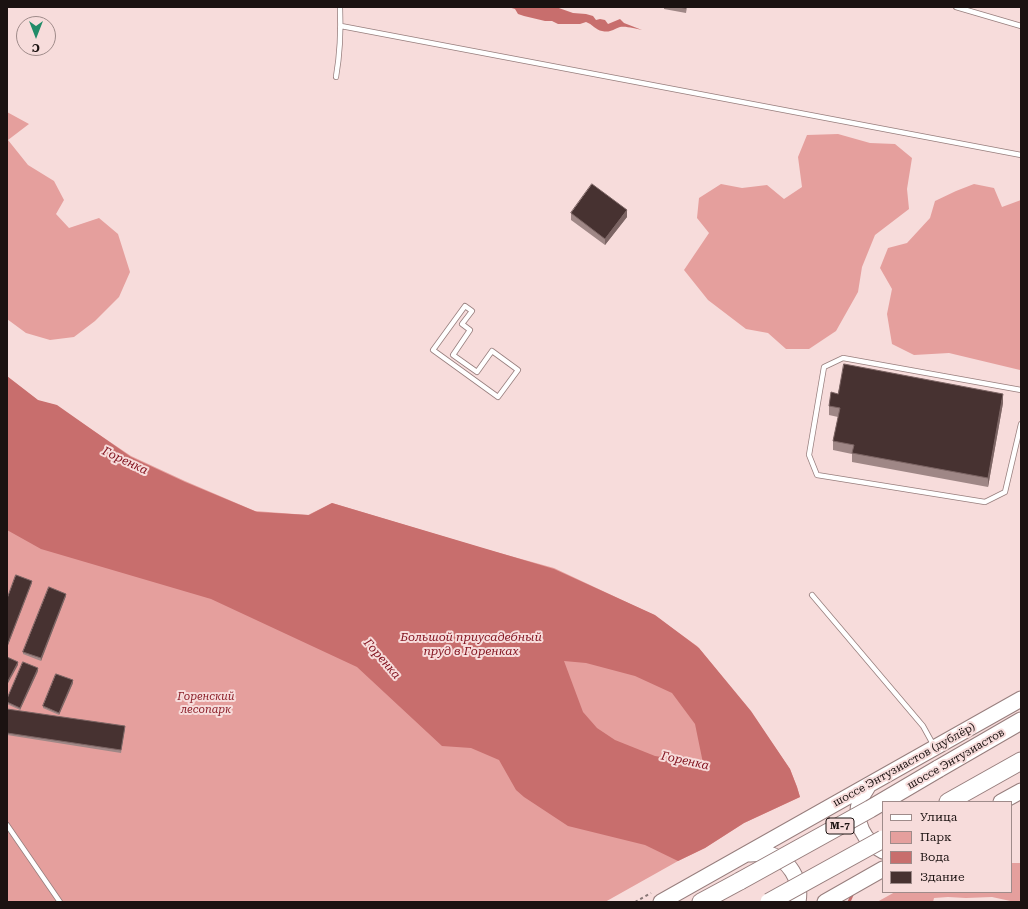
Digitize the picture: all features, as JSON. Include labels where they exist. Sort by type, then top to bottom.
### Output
[{"type":"highway","name":"шоссе Энтузиастов","points":[[884,801],[1021,721]]},
{"type":"highway","points":[[952,800],[1021,761]]},
{"type":"highway","name":"шоссе Энтузиастов","points":[[701,902],[882,802]]},
{"type":"highway","points":[[769,902],[882,839]]},
{"type":"main road","name":"шоссе Энтузиастов (дублёр)","points":[[660,902],[1021,699]]},
{"type":"main road","points":[[870,785],[860,801],[859,822],[868,840],[882,850]]},
{"type":"main road","points":[[1003,801],[1021,791]]},
{"type":"main road","points":[[745,855],[760,853],[767,854],[785,863],[790,868],[797,880],[799,892],[798,902]]},
{"type":"main road","points":[[825,902],[882,871]]},
{"type":"lane","points":[[336,78],[339,59],[340,7]]},
{"type":"lane","points":[[956,7],[1021,26]]},
{"type":"lane","points":[[340,26],[1021,155]]},
{"type":"lane","points":[[465,306],[472,311],[462,324],[470,330],[453,354],[477,372],[492,352],[518,370],[498,397],[433,350],[465,306]]},
{"type":"lane","points":[[1021,390],[844,358],[824,367],[809,456],[817,475],[985,502],[1004,492],[1021,424]]},
{"type":"lane","points":[[812,594],[922,726],[935,748]]},
{"type":"lane","points":[[7,825],[60,902]]},
{"type":"green space","points":[[7,112],[29,124],[8,140],[28,165],[54,181],[64,200],[56,214],[69,228],[99,218],[118,234],[130,272],[119,297],[95,321],[74,337],[50,340],[26,333],[7,319]]},
{"type":"green space","points":[[838,134],[870,143],[895,144],[912,158],[907,189],[909,209],[875,235],[862,267],[858,292],[836,331],[809,349],[786,349],[768,333],[746,329],[708,300],[684,270],[709,233],[697,218],[699,198],[721,184],[742,188],[767,185],[784,199],[802,187],[798,157],[807,135]]},
{"type":"green space","points":[[974,184],[994,188],[1002,207],[1021,200],[1020,370],[949,353],[914,355],[892,344],[887,314],[892,289],[880,268],[888,248],[907,243],[930,218],[935,201]]},
{"type":"green space","name":"Горенский лесопарк","points":[[7,377],[39,401],[55,405],[131,456],[255,511],[308,515],[332,503],[554,568],[654,615],[697,646],[750,711],[790,769],[800,797],[744,823],[705,848],[678,861],[605,902],[7,902]]},
{"type":"green space","points":[[1012,863],[1021,863],[1021,902],[992,897],[948,897],[934,898],[933,902],[877,902],[893,893],[1012,893]]},
{"type":"water","points":[[508,7],[556,7],[573,13],[593,16],[596,20],[605,20],[608,24],[620,19],[624,23],[642,30],[620,27],[610,31],[605,31],[600,30],[586,22],[580,24],[558,24],[552,21],[545,21],[518,14],[515,9]]},
{"type":"water","name":"Большой приусадебный пруд в Горенках","points":[[7,376],[38,400],[57,405],[131,457],[185,482],[257,512],[309,515],[332,503],[554,569],[655,615],[699,648],[751,711],[790,769],[800,797],[744,823],[705,848],[678,861],[645,845],[568,826],[524,797],[516,790],[499,760],[471,748],[442,746],[357,667],[211,599],[41,549],[7,530]],"holes":[[[564,661],[586,663],[635,676],[672,693],[695,724],[703,763],[655,756],[615,740],[597,728],[583,712]]]},
{"type":"building","points":[[592,184],[627,210],[605,239],[571,213]]},
{"type":"building","points":[[844,364],[1003,394],[988,478],[852,453],[854,445],[833,441],[840,408],[829,406],[831,392],[838,394]]},
{"type":"building","points":[[16,575],[32,581],[7,646],[7,599]]},
{"type":"building","points":[[49,587],[66,594],[41,658],[23,652]]},
{"type":"building","points":[[7,657],[18,662],[7,683]]},
{"type":"building","points":[[23,662],[38,668],[20,708],[7,702],[7,699]]},
{"type":"building","points":[[56,674],[73,680],[59,713],[43,706]]},
{"type":"building","points":[[7,709],[125,726],[121,750],[7,733]]},
{"type":"waterway","name":"Горенка","points":[[849,902],[852,895]]}]
